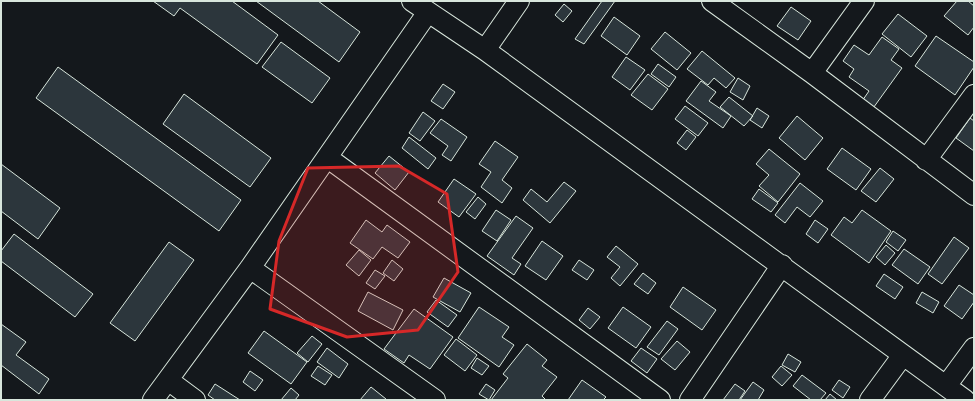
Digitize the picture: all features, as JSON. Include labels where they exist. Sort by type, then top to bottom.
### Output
[{"type":"street","points":[[484,50],[519,1]]},
{"type":"street","points":[[712,1],[812,73],[974,195]]},
{"type":"street","points":[[812,73],[864,1]]},
{"type":"street","points":[[153,400],[250,268],[328,158],[420,6],[484,50],[782,265],[965,400]]},
{"type":"street","points":[[926,160],[974,95]]},
{"type":"street","points":[[328,158],[660,400]]},
{"type":"street","points":[[690,400],[782,265]]},
{"type":"street","points":[[250,268],[435,400]]},
{"type":"street","points":[[946,386],[974,348]]},
{"type":"street","points":[[870,400],[903,355]]},
{"type":"street","points":[[168,380],[195,400]]},
{"type":"highlighted area","points":[[399,166],[447,194],[458,272],[418,330],[347,337],[270,309],[279,241],[308,168]]},
{"type":"building","points":[[153,1],[232,1],[278,35],[257,64],[180,8],[174,16]]},
{"type":"building","points":[[256,1],[318,1],[360,32],[339,62]]},
{"type":"building","points":[[602,1],[615,1],[584,44],[575,39]]},
{"type":"building","points":[[957,1],[968,1],[974,6],[974,27],[968,35],[944,16]]},
{"type":"building","points":[[564,4],[572,11],[563,22],[555,15]]},
{"type":"building","points":[[791,7],[811,21],[798,40],[777,26]]},
{"type":"building","points":[[898,14],[927,36],[911,57],[882,34]]},
{"type":"building","points":[[614,17],[640,36],[627,55],[601,36]]},
{"type":"building","points":[[665,32],[691,53],[677,70],[651,49]]},
{"type":"building","points":[[936,36],[974,62],[974,67],[955,95],[915,66]]},
{"type":"building","points":[[882,37],[899,49],[891,60],[902,68],[871,111],[860,104],[869,91],[849,77],[854,69],[843,61],[854,45],[869,55]]},
{"type":"building","points":[[281,42],[330,78],[312,103],[262,67]]},
{"type":"building","points":[[702,51],[735,78],[726,88],[714,78],[708,85],[687,69]]},
{"type":"building","points":[[626,57],[645,70],[630,90],[612,77]]},
{"type":"building","points":[[658,64],[676,77],[669,87],[651,74]]},
{"type":"building","points":[[58,67],[241,200],[219,231],[36,98]]},
{"type":"building","points":[[648,74],[668,89],[652,110],[631,95]]},
{"type":"building","points":[[738,78],[750,86],[743,100],[730,92]]},
{"type":"building","points":[[701,81],[716,92],[709,101],[731,116],[723,128],[686,101]]},
{"type":"building","points":[[443,84],[455,92],[443,109],[431,101]]},
{"type":"building","points":[[184,94],[271,158],[250,187],[163,124]]},
{"type":"building","points":[[729,97],[753,116],[744,126],[720,107]]},
{"type":"building","points":[[685,106],[708,123],[698,136],[675,119]]},
{"type":"building","points":[[757,108],[769,116],[762,128],[750,120]]},
{"type":"building","points":[[423,112],[435,121],[420,141],[409,133]]},
{"type":"building","points":[[797,116],[823,138],[805,160],[779,138]]},
{"type":"building","points":[[970,118],[974,121],[974,151],[956,138]]},
{"type":"building","points":[[441,119],[467,137],[451,161],[442,155],[448,146],[430,133]]},
{"type":"building","points":[[687,130],[696,137],[686,150],[677,143]]},
{"type":"building","points":[[409,137],[436,158],[428,169],[402,148]]},
{"type":"building","points":[[495,141],[518,157],[502,180],[512,188],[502,203],[481,187],[491,172],[479,164]]},
{"type":"building","points":[[842,148],[871,169],[856,190],[827,169]]},
{"type":"building","points":[[769,149],[800,174],[778,202],[759,186],[769,175],[756,164]]},
{"type":"building","points":[[389,156],[409,172],[395,190],[375,173]]},
{"type":"building","points":[[1,164],[60,208],[38,239],[1,211]]},
{"type":"building","points":[[880,168],[894,179],[876,202],[861,191]]},
{"type":"building","points":[[454,179],[476,194],[459,217],[438,202]]},
{"type":"building","points":[[564,182],[576,191],[550,223],[523,200],[531,189],[547,202]]},
{"type":"building","points":[[800,183],[823,201],[810,217],[797,207],[785,223],[775,215]]},
{"type":"building","points":[[759,189],[778,203],[771,212],[752,199]]},
{"type":"building","points":[[478,197],[486,204],[475,219],[466,212]]},
{"type":"building","points":[[496,210],[511,220],[497,241],[482,231]]},
{"type":"building","points":[[862,210],[891,231],[869,263],[831,235],[844,217],[852,223]]},
{"type":"building","points":[[516,216],[533,228],[512,258],[521,264],[514,275],[487,256]]},
{"type":"building","points":[[366,220],[382,232],[387,225],[410,242],[398,258],[382,247],[373,259],[350,243]]},
{"type":"building","points":[[815,220],[828,229],[818,243],[806,234]]},
{"type":"building","points":[[893,231],[906,240],[898,251],[886,242]]},
{"type":"building","points":[[14,234],[93,294],[75,317],[1,261],[1,251]]},
{"type":"building","points":[[954,237],[969,248],[942,284],[928,274]]},
{"type":"building","points":[[542,241],[563,256],[546,280],[525,266]]},
{"type":"building","points":[[169,242],[194,260],[135,341],[110,323]]},
{"type":"building","points":[[886,245],[895,253],[885,265],[876,257]]},
{"type":"building","points":[[616,246],[638,264],[620,286],[611,278],[620,267],[607,257]]},
{"type":"building","points":[[904,249],[930,267],[918,284],[892,265]]},
{"type":"building","points":[[359,250],[371,260],[359,276],[346,265]]},
{"type":"building","points":[[392,260],[403,269],[394,281],[383,273]]},
{"type":"building","points":[[579,260],[594,270],[587,280],[572,270]]},
{"type":"building","points":[[375,270],[385,276],[375,289],[366,283]]},
{"type":"building","points":[[643,273],[656,283],[648,294],[634,284]]},
{"type":"building","points":[[884,274],[903,287],[895,299],[876,286]]},
{"type":"building","points":[[444,278],[471,293],[460,312],[433,297]]},
{"type":"building","points":[[959,285],[974,295],[974,302],[962,319],[944,306]]},
{"type":"building","points":[[683,287],[716,310],[702,330],[670,307]]},
{"type":"building","points":[[368,292],[403,310],[393,330],[358,311]]},
{"type":"building","points":[[922,292],[939,302],[933,313],[916,303]]},
{"type":"building","points":[[436,300],[457,315],[448,327],[427,312]]},
{"type":"building","points":[[479,307],[509,327],[502,337],[514,345],[499,367],[458,338]]},
{"type":"building","points":[[623,307],[651,327],[636,348],[608,328]]},
{"type":"building","points":[[588,308],[600,317],[590,329],[579,320]]},
{"type":"building","points":[[414,309],[453,337],[430,369],[409,355],[404,363],[384,349]]},
{"type":"building","points":[[667,321],[678,329],[659,355],[647,347]]},
{"type":"building","points":[[1,324],[26,342],[16,355],[49,379],[39,394],[1,365]]},
{"type":"building","points":[[264,331],[307,362],[291,384],[248,353]]},
{"type":"building","points":[[312,336],[322,344],[308,362],[297,353]]},
{"type":"building","points":[[456,339],[477,355],[465,371],[444,355]]},
{"type":"building","points":[[677,341],[690,352],[675,370],[661,359]]},
{"type":"building","points":[[527,344],[547,360],[542,366],[557,377],[542,396],[546,400],[491,400],[508,378],[503,374]]},
{"type":"building","points":[[327,348],[348,364],[339,378],[317,362]]},
{"type":"building","points":[[641,348],[657,359],[647,373],[631,361]]},
{"type":"building","points":[[788,354],[801,362],[795,372],[782,365]]},
{"type":"building","points":[[477,358],[489,366],[482,375],[471,368]]},
{"type":"building","points":[[318,366],[332,375],[325,385],[311,376]]},
{"type":"building","points":[[781,366],[792,375],[782,386],[772,377]]},
{"type":"building","points":[[250,371],[263,380],[255,391],[243,382]]},
{"type":"building","points":[[802,375],[826,393],[820,400],[811,400],[793,386]]},
{"type":"building","points":[[582,380],[606,397],[603,400],[568,400]]},
{"type":"building","points":[[839,380],[850,387],[843,398],[832,390]]},
{"type":"building","points":[[753,382],[764,390],[758,400],[740,400]]},
{"type":"building","points":[[215,384],[240,400],[215,400],[208,395]]},
{"type":"building","points":[[486,384],[495,390],[489,400],[479,394]]},
{"type":"building","points":[[735,384],[745,391],[739,400],[723,400]]},
{"type":"building","points":[[371,387],[386,399],[386,400],[360,400]]},
{"type":"building","points":[[291,388],[299,395],[295,400],[281,400]]},
{"type":"building","points":[[830,394],[837,400],[825,400]]}]
